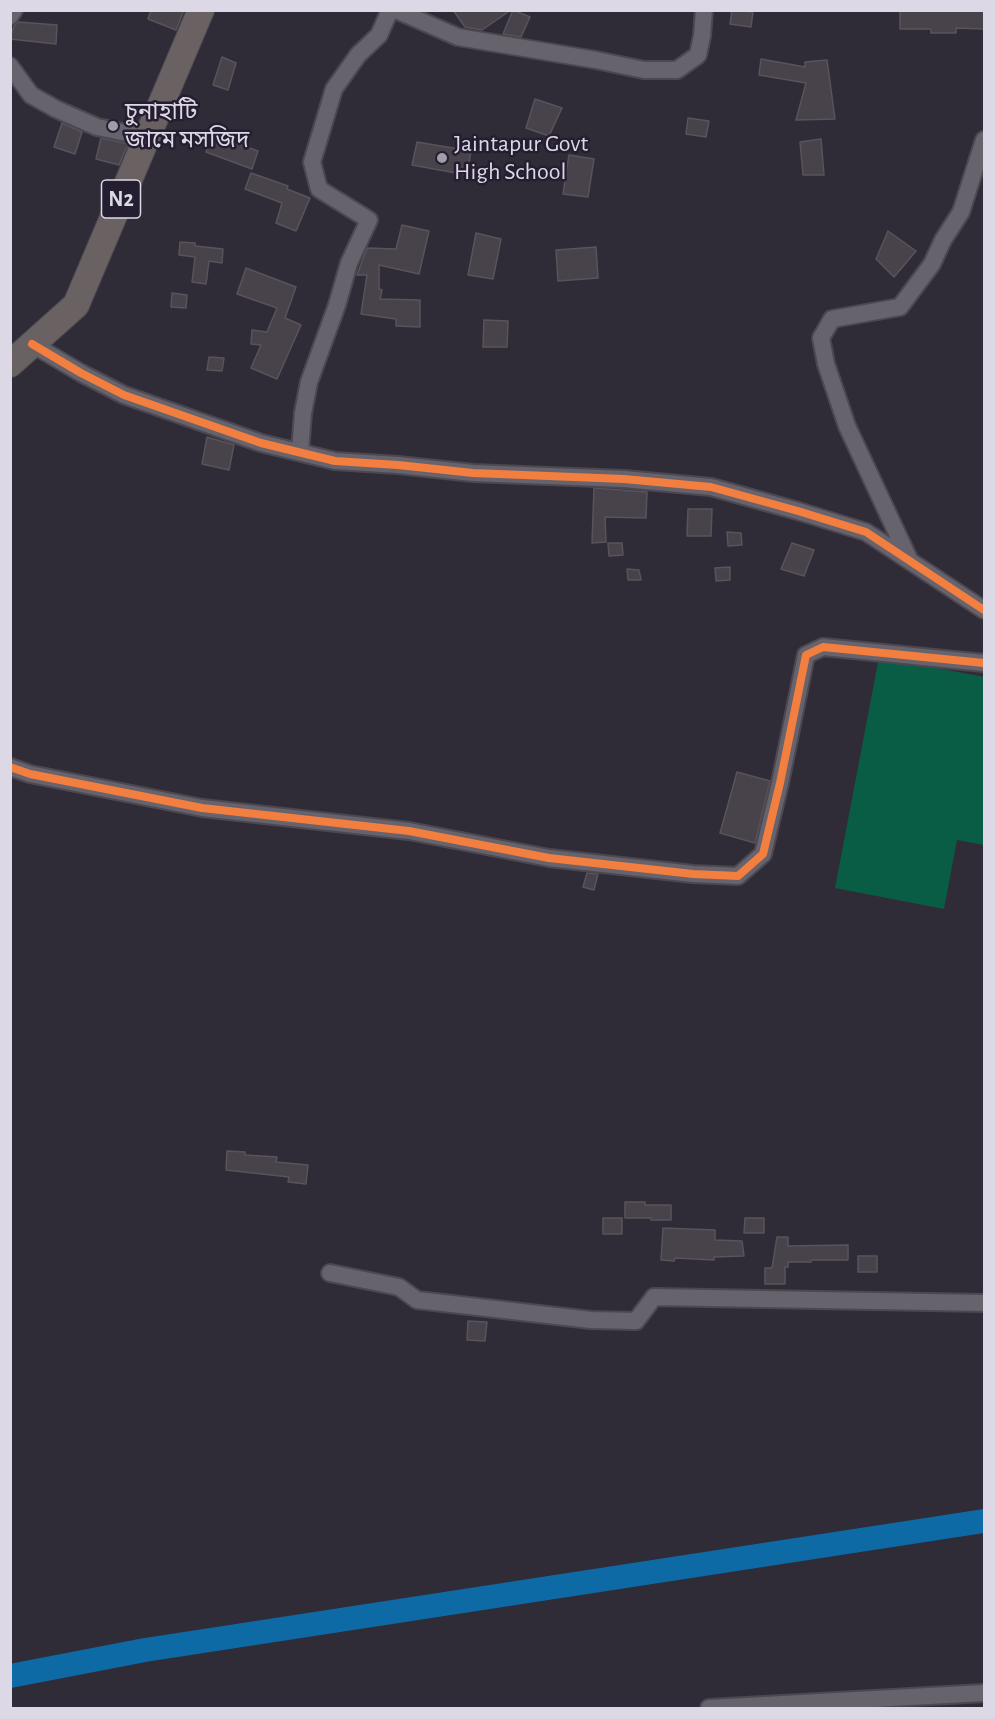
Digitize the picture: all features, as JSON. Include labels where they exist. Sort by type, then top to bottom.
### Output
[{"type":"highway","name":"N2","points":[[10,364],[76,305],[201,10]]},
{"type":"street","points":[[10,16],[14,10]]},
{"type":"street","points":[[300,452],[303,413],[309,382],[337,305],[349,263],[369,220],[319,189],[312,162],[334,89],[358,55],[379,35],[390,10]]},
{"type":"street","points":[[396,10],[458,37],[644,70],[677,70],[698,55],[704,10]]},
{"type":"street","points":[[10,66],[32,95],[56,109],[97,127],[147,137]]},
{"type":"street","points":[[909,560],[847,426],[826,364],[821,338],[832,319],[900,307],[932,264],[943,240],[961,213],[979,178],[984,140]]},
{"type":"street","points":[[32,345],[124,395],[261,443],[335,461],[473,473],[624,479],[711,487],[866,532],[983,604]]},
{"type":"street","points":[[10,767],[30,774],[202,808],[409,831],[549,858],[693,874],[738,876],[763,854],[806,655],[823,647],[984,663]]},
{"type":"street","points":[[330,1273],[399,1287],[417,1300],[591,1320],[636,1321],[654,1297],[984,1303]]},
{"type":"street","points":[[708,1708],[984,1694]]},
{"type":"green space","points":[[879,657],[984,677],[984,845],[957,840],[944,909],[835,888]]},
{"type":"building","points":[[151,10],[184,10],[176,30],[148,19]]},
{"type":"building","points":[[453,10],[511,10],[482,30],[465,27]]},
{"type":"building","points":[[513,10],[530,17],[521,37],[503,34]]},
{"type":"building","points":[[732,10],[753,12],[751,27],[730,24]]},
{"type":"building","points":[[900,10],[984,10],[984,29],[956,28],[956,33],[931,33],[931,29],[900,29]]},
{"type":"building","points":[[19,22],[57,25],[56,44],[10,39],[14,26]]},
{"type":"building","points":[[222,57],[236,63],[228,90],[213,85]]},
{"type":"building","points":[[761,59],[805,67],[805,62],[827,60],[835,119],[796,120],[806,83],[759,75]]},
{"type":"building","points":[[535,99],[562,108],[549,136],[526,128]]},
{"type":"building","points":[[688,118],[709,121],[706,137],[686,134]]},
{"type":"building","points":[[62,123],[82,132],[75,154],[54,147]]},
{"type":"building","points":[[213,135],[258,151],[252,169],[206,152]]},
{"type":"building","points":[[101,138],[128,144],[119,165],[96,159]]},
{"type":"building","points":[[821,139],[824,175],[803,175],[800,142]]},
{"type":"building","name":"Jaintapur Govt High School","points":[[417,142],[471,151],[467,175],[412,165]]},
{"type":"building","points":[[569,155],[594,159],[588,197],[563,194]]},
{"type":"building","points":[[251,173],[288,186],[287,189],[310,198],[296,231],[276,223],[282,203],[245,189]]},
{"type":"building","points":[[402,225],[429,231],[419,274],[379,265],[379,289],[382,290],[380,299],[420,300],[420,327],[396,326],[396,319],[361,314],[367,275],[357,275],[367,248],[396,249]]},
{"type":"building","points":[[888,231],[916,251],[894,277],[876,259]]},
{"type":"building","points":[[476,233],[501,239],[493,279],[468,275]]},
{"type":"building","points":[[180,242],[223,249],[222,263],[209,261],[206,284],[192,282],[195,257],[179,255]]},
{"type":"building","points":[[596,247],[598,278],[558,281],[556,250]]},
{"type":"building","points":[[246,268],[296,287],[285,318],[301,325],[277,379],[251,368],[261,345],[251,344],[252,330],[267,332],[277,308],[237,294]]},
{"type":"building","points":[[172,293],[187,295],[186,308],[171,307]]},
{"type":"building","points":[[484,320],[508,321],[507,347],[483,347]]},
{"type":"building","points":[[209,357],[224,358],[222,371],[207,370]]},
{"type":"building","points":[[207,437],[234,445],[229,470],[202,464]]},
{"type":"building","points":[[594,488],[647,492],[646,518],[605,517],[606,542],[592,543]]},
{"type":"building","points":[[688,509],[712,509],[711,536],[687,536]]},
{"type":"building","points":[[727,532],[741,533],[742,545],[728,546]]},
{"type":"building","points":[[608,543],[622,543],[623,555],[609,556]]},
{"type":"building","points":[[792,543],[814,550],[804,576],[781,569]]},
{"type":"building","points":[[730,567],[730,580],[716,581],[715,568]]},
{"type":"building","points":[[627,569],[639,570],[641,580],[628,580]]},
{"type":"building","points":[[737,772],[770,781],[755,843],[720,833]]},
{"type":"building","points":[[587,873],[598,874],[594,890],[583,887]]},
{"type":"building","points":[[227,1151],[245,1152],[245,1155],[277,1157],[276,1162],[308,1165],[306,1184],[288,1182],[289,1177],[226,1170]]},
{"type":"building","points":[[625,1202],[671,1205],[671,1220],[625,1218]]},
{"type":"building","points":[[603,1218],[622,1218],[622,1234],[603,1234]]},
{"type":"building","points":[[745,1218],[764,1218],[764,1233],[744,1233]]},
{"type":"building","points":[[663,1228],[715,1230],[715,1240],[742,1241],[744,1256],[714,1257],[714,1260],[675,1258],[674,1261],[661,1260]]},
{"type":"building","points":[[777,1237],[788,1237],[788,1246],[848,1245],[848,1260],[788,1262],[788,1267],[785,1267],[785,1284],[765,1284],[765,1268],[772,1268]]},
{"type":"building","points":[[858,1256],[877,1256],[877,1272],[858,1272]]},
{"type":"building","points":[[468,1321],[487,1322],[485,1341],[467,1340]]},
{"type":"waterway","points":[[10,1676],[145,1650],[984,1521]]},
{"type":"cycle path","points":[[32,344],[124,395],[261,443],[335,461],[473,473],[624,479],[711,487],[798,511],[866,532],[984,610]]},
{"type":"cycle path","points":[[10,767],[30,774],[202,808],[409,831],[549,858],[693,874],[738,876],[763,854],[806,655],[823,647],[984,663]]},
{"type":"place","name":"চুনাহাটি জামে মসজিদ","points":[[113,126]]},
{"type":"place","name":"Jaintapur Govt High School","points":[[442,158]]}]
